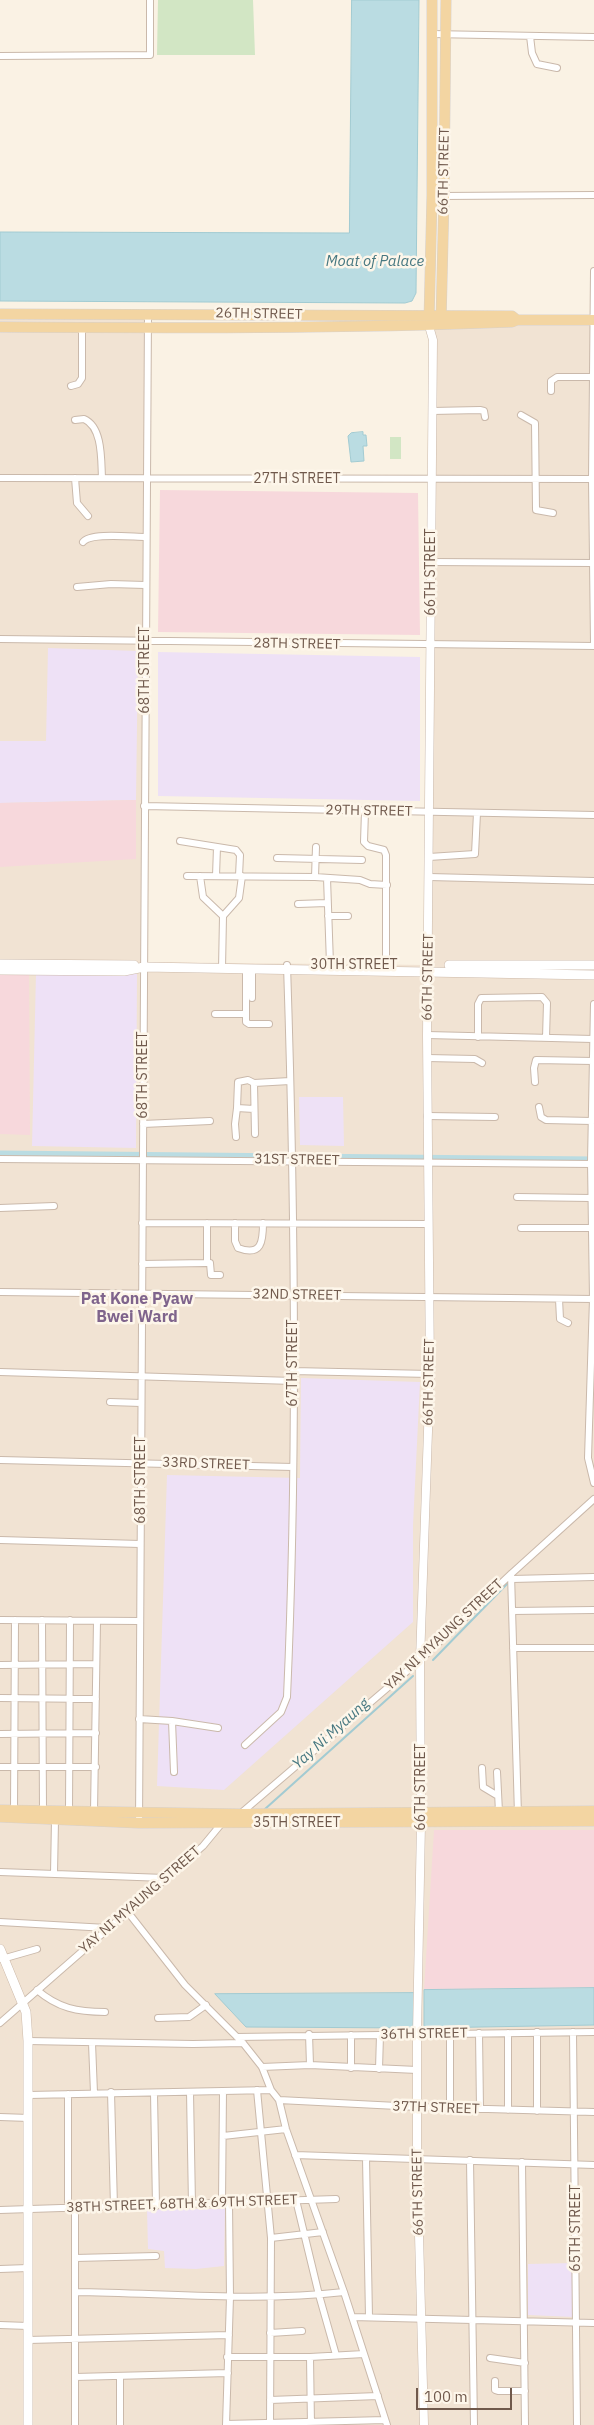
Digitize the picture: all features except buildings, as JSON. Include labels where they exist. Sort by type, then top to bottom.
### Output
[{"type":"main road","name":"66TH STREET","points":[[429,321],[432,196],[432,0]]},
{"type":"main road","name":"66TH STREET","points":[[441,320],[446,0]]},
{"type":"main road","name":"26TH STREET","points":[[0,314],[148,314],[429,321]]},
{"type":"main road","name":"26TH STREET","points":[[0,326],[283,329],[512,316],[517,320],[593,320]]},
{"type":"main road","points":[[0,964],[99,968]]},
{"type":"main road","name":"30TH STREET","points":[[222,967],[249,970],[330,964],[428,968]]},
{"type":"main road","name":"30TH STREET","points":[[99,968],[144,966],[516,969],[594,965]]},
{"type":"main road","points":[[0,970],[99,968]]},
{"type":"main road","name":"30TH STREET","points":[[516,969],[594,975]]},
{"type":"main road","name":"35TH STREET","points":[[0,1810],[94,1812],[139,1818],[222,1823],[421,1812],[498,1812],[518,1817],[594,1821]]},
{"type":"main road","name":"35TH STREET","points":[[0,1817],[56,1820],[240,1814],[421,1823],[594,1811]]},
{"type":"main road","points":[[0,1950],[2,1959],[26,2012],[28,2041],[28,2425]]},
{"type":"street","points":[[0,56],[150,55],[150,0]]},
{"type":"street","points":[[431,34],[594,37]]},
{"type":"street","points":[[530,36],[532,53],[537,64],[557,68]]},
{"type":"street","points":[[432,196],[594,195]]},
{"type":"street","points":[[594,271],[594,645]]},
{"type":"street","name":"68TH STREET","points":[[139,1818],[142,1158],[144,1124],[144,642],[148,314]]},
{"type":"street","name":"66TH STREET","points":[[434,340],[441,320]]},
{"type":"street","name":"66TH STREET","points":[[424,2425],[417,2158],[417,2034],[421,1823],[420,1660],[430,1374],[427,1035],[431,477],[434,340],[429,321]]},
{"type":"street","points":[[71,386],[78,384],[82,378],[82,327]]},
{"type":"street","points":[[551,391],[551,381],[556,377],[593,377]]},
{"type":"street","points":[[432,411],[480,410],[484,411],[485,417]]},
{"type":"street","points":[[521,415],[535,424],[536,510],[553,514]]},
{"type":"street","points":[[75,420],[84,419],[94,426],[100,455],[102,478]]},
{"type":"street","name":"27TH STREET","points":[[0,478],[431,477],[593,479]]},
{"type":"street","points":[[75,478],[77,503],[88,516]]},
{"type":"street","points":[[83,542],[87,538],[99,536],[146,537]]},
{"type":"street","points":[[431,562],[593,563]]},
{"type":"street","points":[[77,587],[111,584],[145,585]]},
{"type":"street","name":"28TH STREET","points":[[0,639],[430,645],[594,645]]},
{"type":"street","name":"29TH STREET","points":[[144,806],[594,816]]},
{"type":"street","points":[[365,811],[364,842],[368,846],[384,850],[387,885],[386,965]]},
{"type":"street","points":[[429,856],[476,854],[478,834],[477,813]]},
{"type":"street","points":[[180,841],[239,851],[241,876],[239,898],[223,916],[222,967]]},
{"type":"street","points":[[216,847],[216,876]]},
{"type":"street","points":[[315,877],[316,847]]},
{"type":"street","points":[[277,858],[362,860]]},
{"type":"street","points":[[187,876],[315,877],[360,880],[370,884],[387,885]]},
{"type":"street","points":[[200,876],[203,897],[223,916]]},
{"type":"street","points":[[429,877],[594,881]]},
{"type":"street","points":[[327,878],[330,964]]},
{"type":"street","points":[[298,904],[327,903]]},
{"type":"street","points":[[328,916],[348,916]]},
{"type":"street","name":"67TH STREET","points":[[245,1745],[281,1712],[286,1704],[293,1467],[293,1295],[287,967]]},
{"type":"street","points":[[249,970],[252,998]]},
{"type":"street","points":[[249,970],[246,1014],[248,1023],[268,1024]]},
{"type":"street","points":[[478,1037],[478,1004],[481,998],[542,997],[546,1003],[546,1038]]},
{"type":"street","points":[[594,1004],[591,1198],[593,1375],[588,1458],[594,1481]]},
{"type":"street","points":[[214,1014],[246,1014]]},
{"type":"street","points":[[427,1035],[593,1039]]},
{"type":"street","points":[[427,1058],[475,1059],[482,1063]]},
{"type":"street","points":[[535,1082],[534,1068],[536,1060],[593,1061]]},
{"type":"street","points":[[236,1136],[234,1124],[238,1108],[238,1082],[248,1080],[254,1083],[290,1081]]},
{"type":"street","points":[[254,1083],[255,1134]]},
{"type":"street","points":[[539,1107],[540,1117],[546,1120],[592,1120]]},
{"type":"street","points":[[238,1108],[254,1109]]},
{"type":"street","points":[[427,1116],[495,1117]]},
{"type":"street","points":[[144,1124],[210,1121]]},
{"type":"street","name":"31ST STREET","points":[[0,1159],[291,1160],[427,1156],[592,1162]]},
{"type":"street","points":[[517,1198],[591,1198]]},
{"type":"street","points":[[0,1208],[54,1206]]},
{"type":"street","points":[[142,1223],[292,1222],[428,1224]]},
{"type":"street","points":[[207,1223],[208,1263],[211,1275],[220,1275]]},
{"type":"street","points":[[235,1223],[235,1241],[238,1248],[254,1249],[258,1248],[262,1242],[263,1223]]},
{"type":"street","points":[[521,1228],[591,1228]]},
{"type":"street","points":[[142,1264],[219,1262]]},
{"type":"street","name":"32ND STREET","points":[[0,1292],[593,1299]]},
{"type":"street","points":[[559,1299],[560,1319],[568,1323]]},
{"type":"street","points":[[293,1371],[430,1374]]},
{"type":"street","points":[[0,1372],[293,1381]]},
{"type":"street","points":[[110,1402],[141,1404]]},
{"type":"street","name":"33RD STREET","points":[[0,1460],[293,1467]]},
{"type":"street","name":"YAY NI MYAUNG STREET","points":[[0,2023],[203,1846],[222,1823],[240,1814],[420,1660],[594,1499]]},
{"type":"street","points":[[0,1540],[140,1544]]},
{"type":"street","points":[[518,1817],[511,1576],[594,1577]]},
{"type":"street","points":[[512,1611],[594,1610]]},
{"type":"street","points":[[0,1620],[139,1621]]},
{"type":"street","points":[[14,1810],[15,1620]]},
{"type":"street","points":[[42,1620],[41,1767],[43,1810]]},
{"type":"street","points":[[69,1811],[70,1620]]},
{"type":"street","points":[[94,1812],[97,1621]]},
{"type":"street","points":[[513,1648],[594,1648]]},
{"type":"street","points":[[0,1665],[42,1663],[96,1664]]},
{"type":"street","points":[[0,1698],[96,1699]]},
{"type":"street","points":[[139,1719],[172,1721],[218,1728]]},
{"type":"street","points":[[172,1721],[174,1772]]},
{"type":"street","points":[[0,1734],[96,1733]]},
{"type":"street","points":[[0,1768],[96,1766]]},
{"type":"street","points":[[482,1768],[483,1787],[498,1796]]},
{"type":"street","points":[[497,1772],[498,1812]]},
{"type":"street","points":[[54,1874],[56,1820]]},
{"type":"street","points":[[0,1872],[165,1878]]},
{"type":"street","points":[[127,1911],[185,1985],[243,2043],[262,2067],[271,2090],[279,2100],[286,2129],[344,2292],[386,2423],[226,2425],[230,2297],[225,2203],[223,2092]]},
{"type":"street","points":[[0,1922],[107,1928]]},
{"type":"street","points":[[2,1959],[37,1948]]},
{"type":"street","points":[[37,1990],[51,2002],[66,2009],[104,2012]]},
{"type":"street","points":[[158,2018],[189,2017],[206,2006]]},
{"type":"street","points":[[537,2032],[537,2111]]},
{"type":"street","name":"65TH STREET","points":[[573,2032],[577,2425]]},
{"type":"street","name":"36TH STREET","points":[[237,2037],[309,2034],[594,2032]]},
{"type":"street","points":[[480,2033],[480,2109]]},
{"type":"street","points":[[508,2033],[508,2110]]},
{"type":"street","points":[[309,2034],[310,2065]]},
{"type":"street","points":[[450,2034],[450,2108]]},
{"type":"street","points":[[351,2035],[351,2068]]},
{"type":"street","points":[[380,2035],[380,2069]]},
{"type":"street","points":[[28,2041],[243,2043]]},
{"type":"street","points":[[92,2043],[94,2093]]},
{"type":"street","points":[[262,2067],[310,2065],[417,2070]]},
{"type":"street","points":[[257,2090],[271,2238],[270,2424]]},
{"type":"street","points":[[29,2094],[271,2090]]},
{"type":"street","points":[[111,2092],[114,2207]]},
{"type":"street","points":[[190,2092],[192,2205]]},
{"type":"street","points":[[154,2093],[156,2206]]},
{"type":"street","points":[[68,2094],[68,2208]]},
{"type":"street","name":"37TH STREET","points":[[279,2100],[417,2107],[594,2112]]},
{"type":"street","points":[[0,2117],[29,2118]]},
{"type":"street","points":[[223,2136],[286,2129]]},
{"type":"street","points":[[296,2155],[594,2165]]},
{"type":"street","points":[[366,2158],[369,2317]]},
{"type":"street","points":[[470,2160],[474,2425]]},
{"type":"street","points":[[522,2162],[522,2320],[525,2363],[525,2425]]},
{"type":"street","name":"38TH STREET, 68TH & 69TH STREET","points":[[0,2210],[336,2199]]},
{"type":"street","points":[[296,2200],[303,2234],[336,2354]]},
{"type":"street","points":[[75,2208],[76,2425]]},
{"type":"street","points":[[271,2238],[323,2232]]},
{"type":"street","points":[[76,2258],[156,2256]]},
{"type":"street","points":[[0,2269],[28,2268]]},
{"type":"street","points":[[76,2292],[270,2297],[344,2292]]},
{"type":"street","points":[[352,2317],[472,2318],[594,2323]]},
{"type":"street","points":[[0,2325],[28,2326]]},
{"type":"street","points":[[270,2333],[302,2331]]},
{"type":"street","points":[[28,2340],[228,2335]]},
{"type":"street","points":[[227,2357],[310,2357],[336,2354],[364,2354]]},
{"type":"street","points":[[310,2357],[311,2424]]},
{"type":"street","points":[[490,2358],[525,2363]]},
{"type":"street","points":[[76,2377],[228,2373]]},
{"type":"street","points":[[120,2376],[120,2425]]},
{"type":"street","points":[[495,2381],[494,2387],[498,2391],[525,2391]]},
{"type":"street","points":[[270,2400],[311,2400],[378,2396]]},
{"type":"shaded area","points":[[0,318],[147,319],[141,962],[427,965],[433,321],[594,320],[594,2425],[0,2425]]},
{"type":"shaded area","points":[[160,490],[418,493],[420,635],[158,632]]},
{"type":"shaded area","points":[[48,648],[138,651],[136,800],[0,803],[0,741],[46,741]]},
{"type":"shaded area","points":[[158,652],[420,657],[420,801],[158,796]]},
{"type":"shaded area","points":[[136,800],[136,859],[0,867],[0,803]]},
{"type":"shaded area","points":[[0,964],[29,964],[30,1135],[0,1134]]},
{"type":"shaded area","points":[[137,972],[136,1148],[32,1146],[36,973]]},
{"type":"shaded area","points":[[299,1097],[343,1097],[344,1146],[300,1145]]},
{"type":"shaded area","points":[[301,1378],[420,1382],[413,1525],[413,1622],[224,1790],[157,1786],[167,1475],[300,1478]]},
{"type":"shaded area","points":[[434,1830],[594,1830],[594,1988],[424,1990]]},
{"type":"shaded area","points":[[147,2209],[225,2209],[224,2266],[196,2269],[165,2268],[164,2251],[148,2249]]},
{"type":"shaded area","points":[[575,2263],[574,2317],[528,2315],[528,2264]]},
{"type":"green space","points":[[158,0],[253,0],[255,55],[157,55]]},
{"type":"green space","points":[[390,437],[401,437],[401,459],[390,459]]},
{"type":"water","name":"Moat of Palace","points":[[352,0],[419,0],[416,293],[412,301],[405,303],[0,301],[0,232],[349,233]]},
{"type":"water","points":[[363,432],[363,435],[366,435],[367,446],[363,446],[364,461],[351,462],[348,436],[351,433]]},
{"type":"water","points":[[594,1988],[594,2025],[424,2028],[424,1990]]},
{"type":"water","points":[[415,1993],[415,2028],[246,2027],[215,1994]]},
{"type":"waterway","points":[[0,1154],[594,1160]]},
{"type":"waterway","name":"Yay Ni Myaung","points":[[433,1660],[507,1584]]},
{"type":"waterway","name":"Yay Ni Myaung","points":[[265,1809],[413,1676]]},
{"type":"district","name":"Pat Kone Pyaw Bwei Ward","points":[[137,1308]]}]
